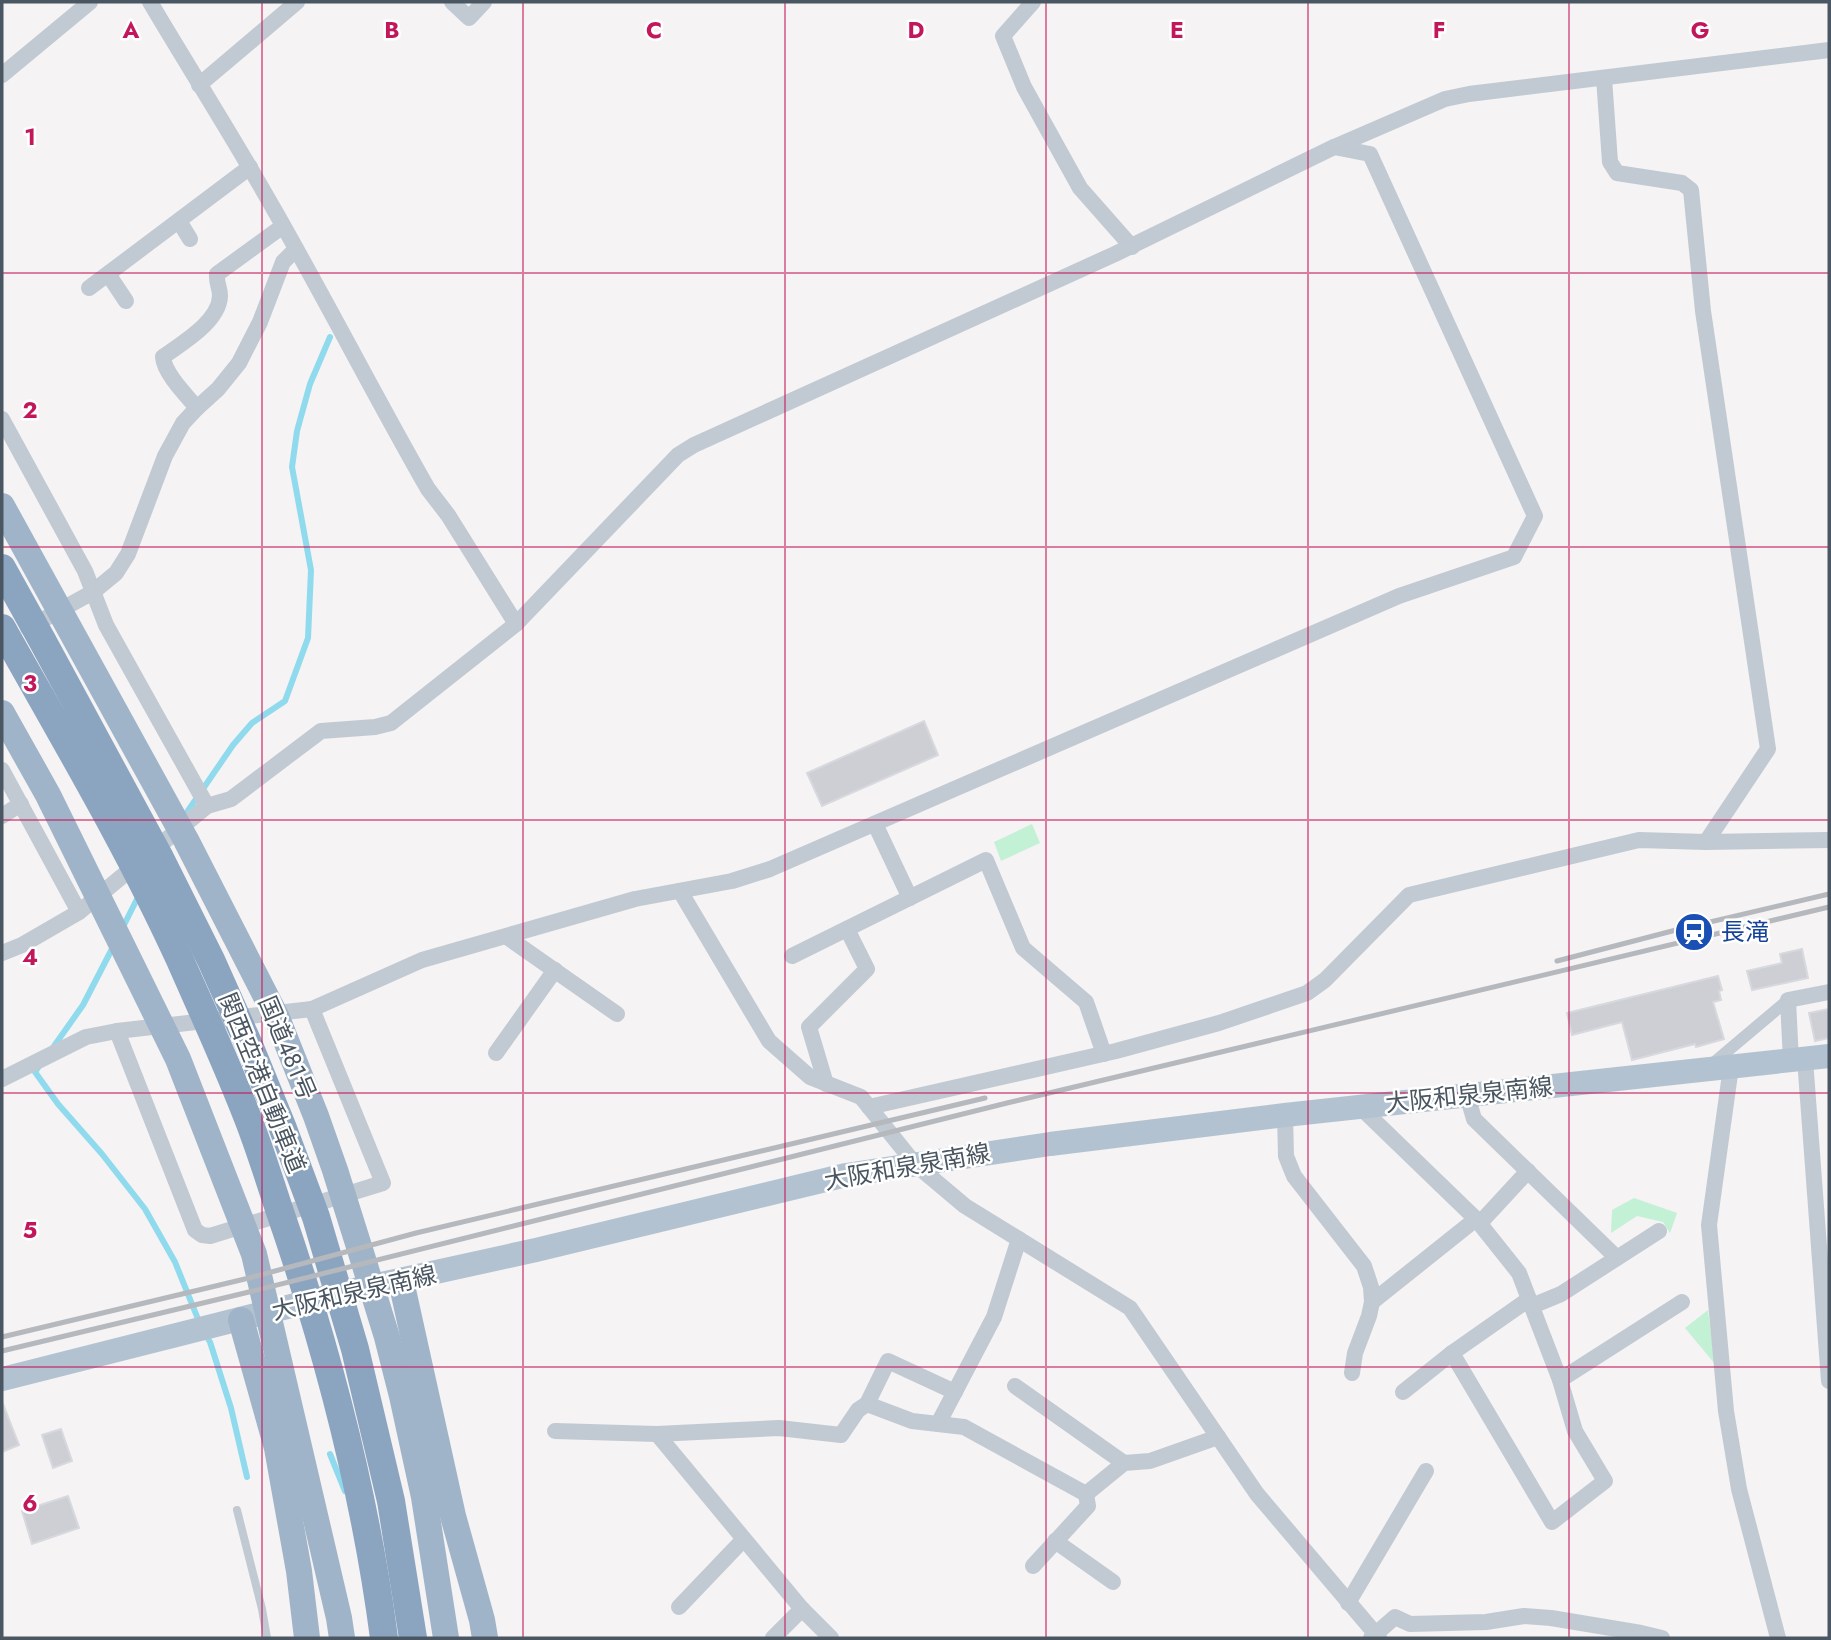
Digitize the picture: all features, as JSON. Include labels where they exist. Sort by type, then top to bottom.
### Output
[{"type":"highway","name":"国道481号","points":[[2,506],[187,840],[277,1018],[316,1116],[387,1337],[402,1396],[424,1497],[446,1638]]},
{"type":"highway","name":"関西空港自動車道","points":[[2,568],[43,640],[188,915],[244,1032],[282,1126],[316,1217],[355,1349],[391,1501],[413,1638]]},
{"type":"highway","name":"関西空港自動車道","points":[[2,628],[122,844],[179,959],[246,1113],[317,1324],[347,1441],[373,1565],[383,1638]]},
{"type":"highway","points":[[2,713],[48,795],[178,1059],[254,1254],[342,1638]]},
{"type":"highway","points":[[401,1281],[453,1516],[485,1638]]},
{"type":"highway","points":[[241,1320],[277,1448],[299,1571],[307,1638]]},
{"type":"main road","name":"大阪和泉泉南線","points":[[2,1379],[363,1288],[536,1250],[846,1175],[1050,1144],[1359,1106],[1829,1056]]},
{"type":"street","points":[[2,75],[90,2]]},
{"type":"street","points":[[150,2],[250,167],[428,489],[448,515],[516,624]]},
{"type":"street","points":[[199,85],[297,2]]},
{"type":"street","points":[[452,2],[469,18],[484,2]]},
{"type":"street","points":[[1033,2],[1003,36],[1024,88],[1080,188],[1132,247]]},
{"type":"street","points":[[2,953],[22,945],[79,912],[207,806],[231,799],[320,731],[375,727],[391,723],[516,624],[678,454],[694,445],[1132,247],[1335,147],[1446,99],[1469,93],[1829,50]]},
{"type":"street","points":[[1604,78],[1610,162],[1617,173],[1682,183],[1691,190],[1703,311],[1768,749],[1706,842]]},
{"type":"street","points":[[2,1079],[86,1037],[117,1031],[312,1009],[422,960],[635,899],[732,881],[770,869],[1399,596],[1514,557],[1535,516],[1370,154],[1335,147]]},
{"type":"street","points":[[89,288],[250,167]]},
{"type":"street","points":[[179,221],[190,239]]},
{"type":"street","points":[[197,408],[168,371],[163,357],[214,316],[220,293],[217,274],[283,226]]},
{"type":"street","points":[[2,643],[93,592],[116,573],[128,554],[165,456],[183,424],[218,389],[239,363],[260,322],[283,262],[296,250]]},
{"type":"street","points":[[107,274],[126,301]]},
{"type":"street","points":[[2,419],[85,571],[106,625],[207,806]]},
{"type":"street","points":[[2,770],[79,912]]},
{"type":"street","points":[[2,816],[21,804]]},
{"type":"street","points":[[876,824],[910,898]]},
{"type":"street","points":[[869,1107],[1104,1054],[1219,1023],[1307,993],[1325,980],[1409,895],[1639,840],[1829,840]]},
{"type":"street","points":[[792,956],[986,860],[1023,948],[1086,1002],[1104,1054]]},
{"type":"street","points":[[680,891],[769,1041],[810,1077],[861,1097],[915,1164],[965,1206],[1130,1308],[1257,1494],[1375,1637],[1395,1617],[1410,1624],[1486,1622],[1524,1616],[1564,1620],[1662,1638]]},
{"type":"street","points":[[826,1084],[809,1027],[867,968],[847,929]]},
{"type":"street","points":[[507,937],[617,1014]]},
{"type":"street","points":[[496,1053],[555,970]]},
{"type":"street","points":[[1706,1069],[1788,1000],[1829,992]]},
{"type":"street","points":[[1788,1000],[1822,1194],[1829,1381]]},
{"type":"street","points":[[117,1031],[195,1230],[210,1236],[383,1183],[312,1009]]},
{"type":"street","points":[[1731,1067],[1709,1225],[1728,1424],[1739,1489],[1778,1638]]},
{"type":"street","points":[[1467,1095],[1474,1119],[1617,1258]]},
{"type":"street","points":[[1359,1106],[1478,1221],[1519,1273],[1560,1380],[1575,1431],[1605,1481],[1552,1522],[1452,1353]]},
{"type":"street","points":[[1285,1115],[1286,1156],[1294,1176],[1364,1266],[1371,1287],[1369,1316],[1354,1353],[1352,1373]]},
{"type":"street","points":[[1372,1302],[1478,1221],[1528,1171]]},
{"type":"street","points":[[1403,1392],[1452,1353],[1531,1303],[1562,1294],[1659,1231]]},
{"type":"street","points":[[938,1424],[994,1317],[1019,1239]]},
{"type":"street","points":[[1560,1380],[1682,1302]]},
{"type":"street","points":[[555,1431],[656,1434],[779,1428],[841,1435],[858,1409],[867,1404],[888,1361],[956,1392]]},
{"type":"street","points":[[1015,1386],[1124,1463]]},
{"type":"street","points":[[867,1404],[912,1421],[964,1427],[1086,1494]]},
{"type":"street","points":[[656,1434],[802,1609],[831,1638]]},
{"type":"street","points":[[1086,1494],[1124,1463],[1150,1461],[1218,1437]]},
{"type":"street","points":[[1349,1603],[1426,1471]]},
{"type":"street","points":[[1033,1566],[1088,1506],[1086,1494]]},
{"type":"street","points":[[679,1607],[743,1539]]},
{"type":"street","points":[[1055,1541],[1113,1582]]},
{"type":"street","points":[[773,1638],[802,1609]]},
{"type":"lane","points":[[237,1510],[267,1638]]},
{"type":"green space","points":[[1032,824],[1040,843],[1001,861],[994,842]]},
{"type":"green space","points":[[1634,1198],[1677,1213],[1670,1233],[1663,1222],[1637,1216],[1611,1233],[1612,1210]]},
{"type":"green space","points":[[1708,1310],[1715,1364],[1685,1328]]},
{"type":"building","points":[[924,721],[938,755],[822,806],[807,773]]},
{"type":"building","points":[[1802,949],[1808,978],[1752,990],[1747,971],[1782,963],[1780,954]]},
{"type":"building","points":[[1718,976],[1722,990],[1719,991],[1721,1000],[1713,1002],[1724,1039],[1632,1060],[1622,1022],[1572,1035],[1567,1013]]},
{"type":"building","points":[[1829,1009],[1829,1038],[1815,1041],[1809,1013]]},
{"type":"building","points":[[2,1404],[19,1445],[2,1452]]},
{"type":"building","points":[[61,1429],[72,1461],[53,1468],[42,1435]]},
{"type":"building","points":[[68,1496],[79,1528],[32,1544],[22,1511]]},
{"type":"waterway","points":[[183,818],[233,745],[252,723],[285,701],[308,638],[311,570],[292,467],[297,431],[310,384],[330,337]]},
{"type":"waterway","points":[[122,929],[139,895]]},
{"type":"waterway","points":[[52,1049],[83,1005],[114,945]]},
{"type":"waterway","points":[[39,1066],[35,1072],[58,1104],[145,1209],[175,1262],[200,1324]]},
{"type":"waterway","points":[[205,1334],[231,1408],[247,1477]]},
{"type":"waterway","points":[[330,1454],[345,1491]]},
{"type":"railway","points":[[1557,961],[1829,894]]},
{"type":"railway","points":[[2,1351],[1007,1103],[1829,907]]},
{"type":"railway","points":[[2,1337],[249,1278],[416,1233],[985,1098]]},
{"type":"place","name":"長滝","points":[[1694,932]]}]
